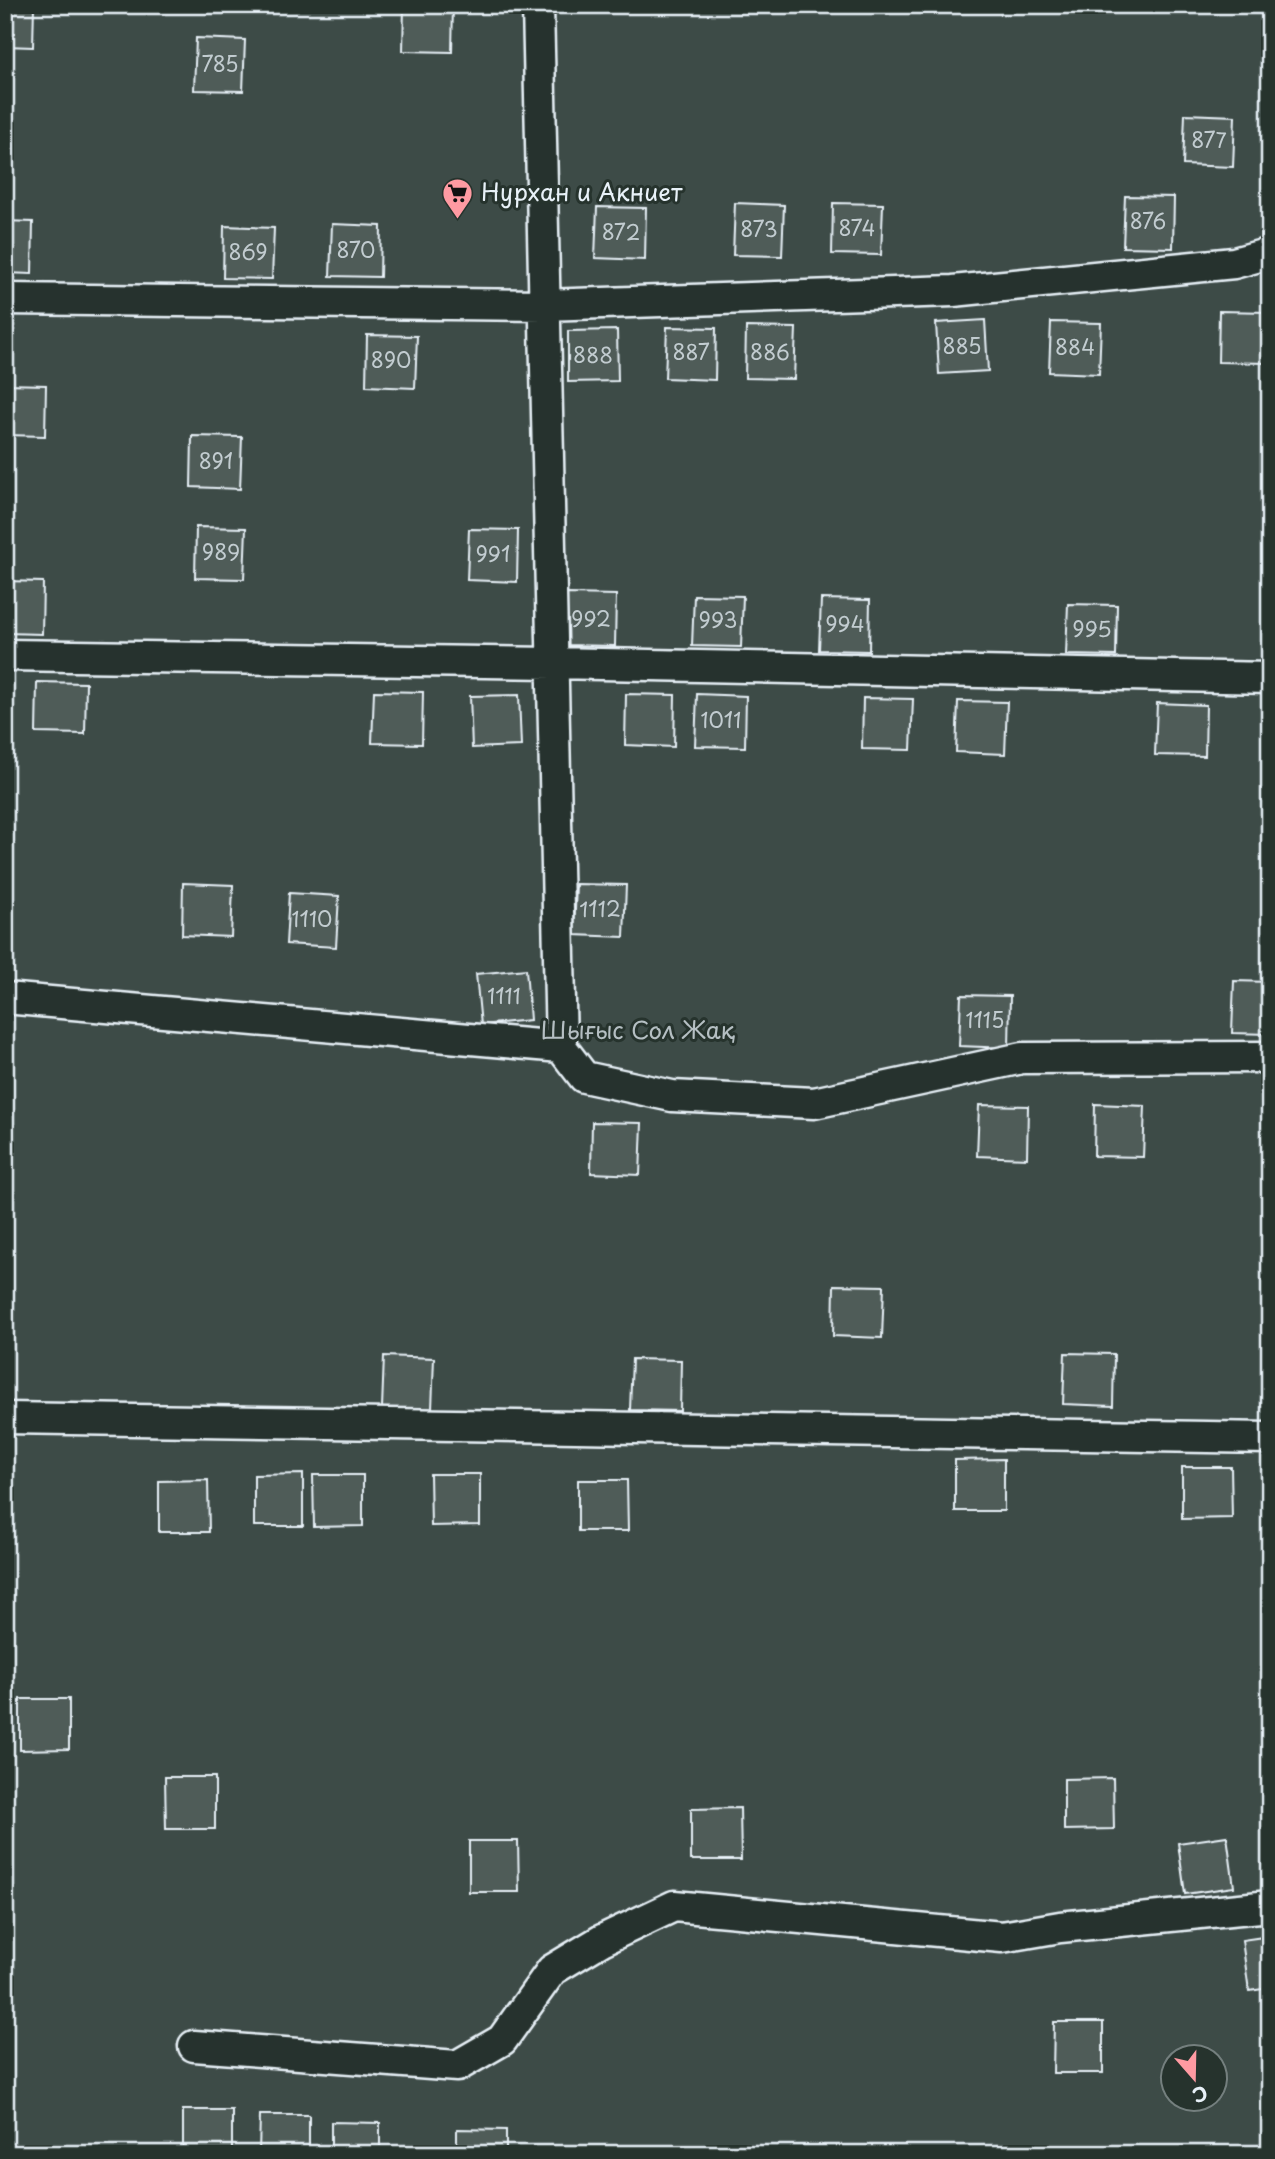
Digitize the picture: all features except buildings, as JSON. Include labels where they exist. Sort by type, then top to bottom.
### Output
[{"type":"street","points":[[538,5],[561,1047],[584,1077],[672,1096],[814,1103],[1022,1058],[1270,1057]]},
{"type":"street","points":[[5,299],[544,305],[953,291],[1234,264],[1270,253]]},
{"type":"street","points":[[5,655],[1270,678]]},
{"type":"street","points":[[5,998],[561,1047]]},
{"type":"street","points":[[5,1418],[1270,1438]]},
{"type":"street","points":[[194,2046],[457,2066],[502,2040],[552,1969],[602,1940],[674,1906],[1002,1937],[1060,1927],[1270,1906]]},
{"type":"green space","name":"Шығыс Сол Жақ","points":[[5,5],[1270,5],[1270,2154],[5,2154]]},
{"type":"place","name":"Нурхан и Акниет","points":[[458,220]]}]
